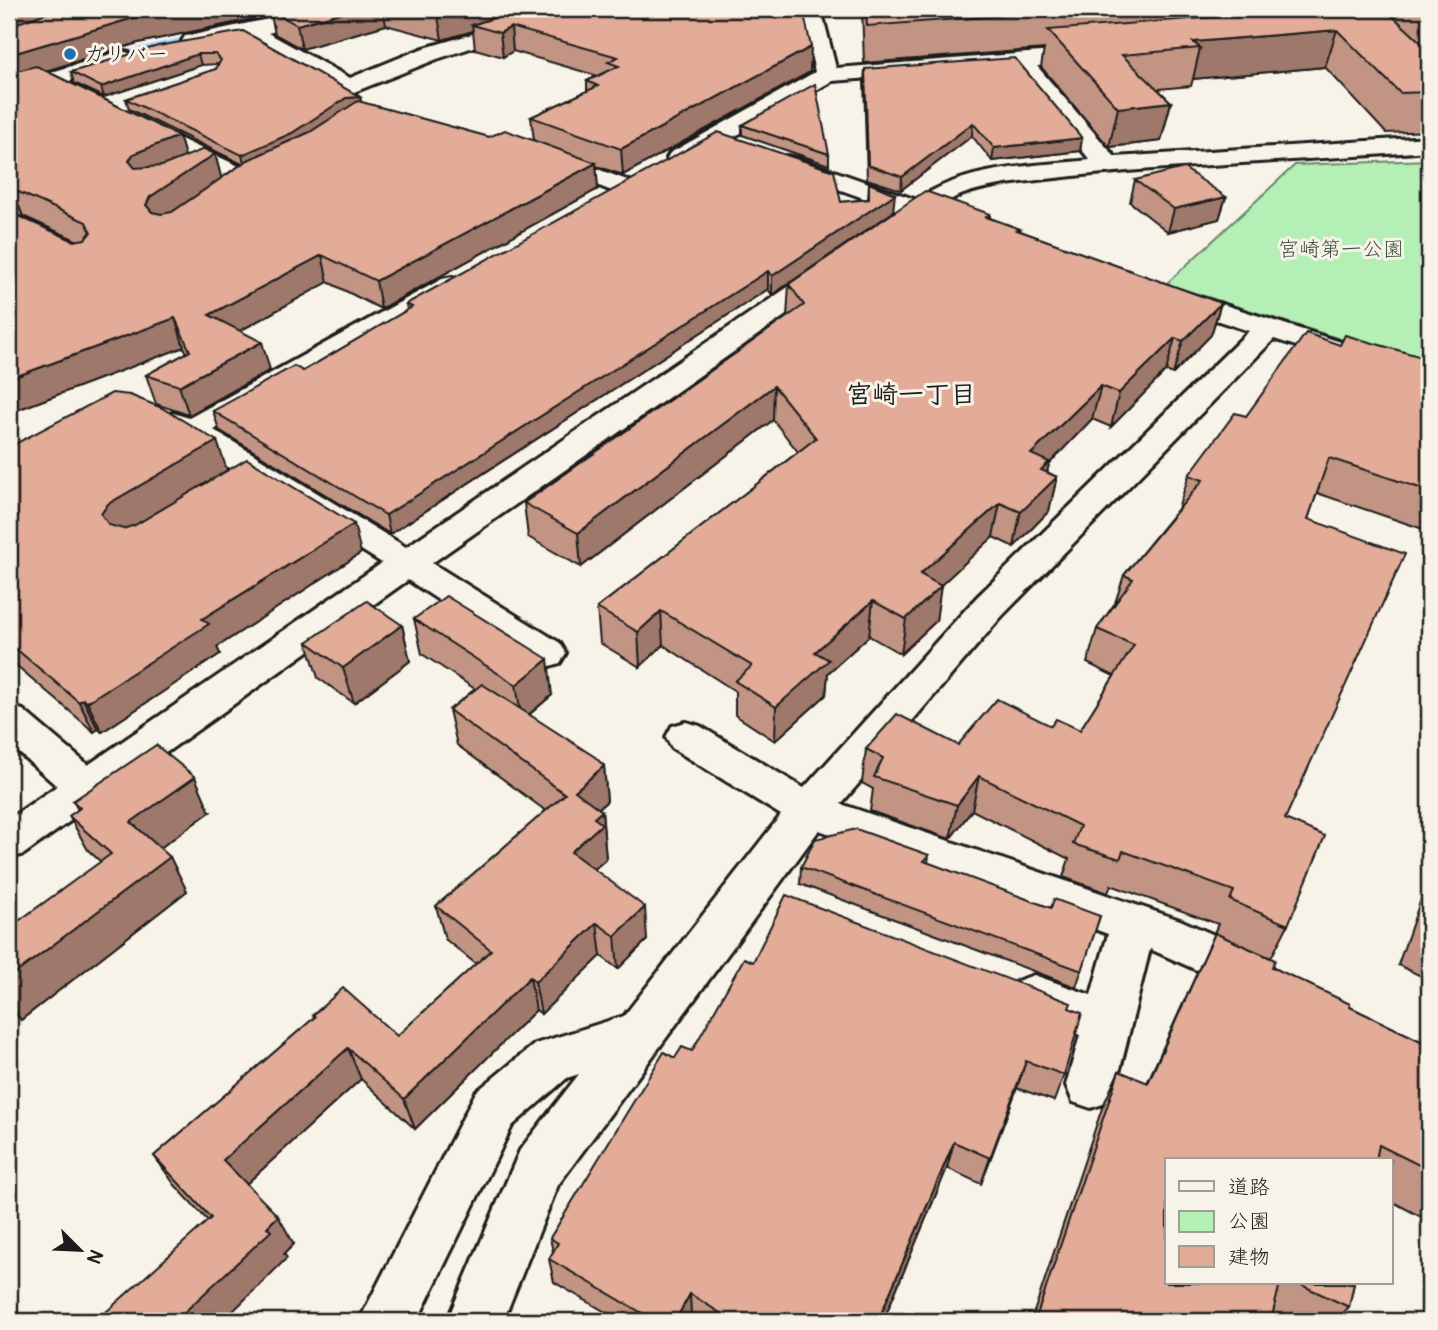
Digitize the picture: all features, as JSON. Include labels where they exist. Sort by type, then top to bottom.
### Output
[{"type":"street","points":[[169,46],[249,31],[339,9]]},
{"type":"street","points":[[249,31],[349,87],[429,54],[503,31],[550,9]]},
{"type":"street","points":[[811,9],[827,75]]},
{"type":"street","points":[[9,92],[144,52]]},
{"type":"street","points":[[601,201],[827,75],[1116,53]]},
{"type":"street","points":[[1021,61],[1108,165]]},
{"type":"street","points":[[46,80],[78,96]]},
{"type":"street","points":[[115,114],[245,178]]},
{"type":"street","points":[[716,137],[956,221]]},
{"type":"street","points":[[9,842],[407,563],[942,194],[1003,177],[1108,165],[1429,144]]},
{"type":"street","points":[[224,194],[245,178],[304,151]]},
{"type":"street","points":[[530,151],[625,188]]},
{"type":"street","points":[[189,173],[213,163]]},
{"type":"street","points":[[191,430],[469,275]]},
{"type":"street","points":[[1150,289],[1429,380]]},
{"type":"street","points":[[475,1321],[539,1168],[640,1033],[770,896],[810,810],[989,607],[1267,329]]},
{"type":"street","points":[[148,414],[191,430],[547,653]]},
{"type":"street","points":[[223,491],[256,470]]},
{"type":"street","points":[[9,721],[87,788]]},
{"type":"street","points":[[686,737],[810,810],[1164,934],[1291,992]]},
{"type":"street","points":[[1091,1085],[1134,923]]},
{"type":"street","points":[[993,980],[1107,1024]]},
{"type":"street","points":[[387,1321],[494,1109],[552,1060],[640,1033]]},
{"type":"green space","name":"宮崎第一公園","points":[[1429,160],[1429,367],[1166,284],[1295,165]]},
{"type":"building","points":[[58,9],[181,9],[130,19],[9,55],[9,26]]},
{"type":"building","points":[[354,9],[297,25],[270,10]]},
{"type":"building","points":[[411,9],[464,9],[438,16]]},
{"type":"building","points":[[519,9],[803,9],[811,47],[621,149],[531,117],[598,86],[587,81],[619,66],[608,62],[618,57],[511,27],[500,33],[472,25]]},
{"type":"building","points":[[866,9],[1090,9],[867,26]]},
{"type":"building","points":[[1319,9],[1385,9],[1429,50],[1429,92],[1400,93],[1337,30],[1193,42],[1200,48],[1122,55],[1171,102],[1118,108],[1048,30]]},
{"type":"building","points":[[1418,9],[1429,9],[1429,19]]},
{"type":"building","points":[[243,31],[360,97],[346,98],[292,133],[242,155],[126,99],[216,69],[221,60],[215,54],[198,54],[101,87],[71,72],[158,46]]},
{"type":"building","points":[[1015,58],[1082,138],[994,148],[973,123],[902,177],[868,165],[865,69]]},
{"type":"building","points":[[36,66],[179,136],[133,154],[129,161],[135,168],[162,166],[204,149],[215,154],[150,197],[146,205],[152,212],[161,214],[172,212],[248,160],[310,132],[358,101],[489,137],[505,130],[596,163],[376,281],[322,255],[209,315],[262,342],[179,386],[146,375],[190,351],[175,318],[9,379],[9,212],[74,241],[85,239],[91,232],[86,222],[9,189],[9,73]]},
{"type":"building","points":[[815,84],[829,154],[742,125]]},
{"type":"building","points":[[718,132],[834,171],[841,202],[869,199],[869,183],[895,194],[772,276],[768,271],[386,515],[213,411],[294,366],[303,371],[412,307],[406,304]]},
{"type":"building","points":[[1184,168],[1226,197],[1174,209],[1135,180]]},
{"type":"building","points":[[925,191],[990,214],[986,217],[1020,229],[1017,230],[1221,303],[1183,341],[1175,338],[1119,393],[1101,386],[1031,454],[1049,462],[1041,470],[1057,477],[1021,512],[1000,503],[920,574],[941,586],[906,619],[873,601],[815,652],[829,660],[776,707],[735,681],[752,666],[661,611],[638,632],[597,608],[816,438],[774,386],[578,533],[524,503],[804,305],[789,284]]},
{"type":"building","points":[[1306,333],[1340,345],[1345,335],[1429,359],[1429,491],[1329,458],[1308,519],[1405,554],[1285,819],[1325,836],[1288,925],[1230,900],[1234,891],[1123,851],[1120,859],[1073,844],[1080,826],[979,776],[957,805],[874,777],[883,758],[866,749],[897,714],[958,745],[997,699],[1051,726],[1056,719],[1080,730],[1134,645],[1097,629],[1133,579],[1124,575],[1203,480],[1189,475],[1235,413],[1246,416]]},
{"type":"building","points":[[112,393],[130,395],[162,408],[217,441],[108,504],[101,514],[109,525],[123,529],[135,525],[247,459],[354,524],[202,619],[209,624],[87,702],[83,699],[79,702],[9,643],[9,447]]},
{"type":"building","points":[[446,596],[548,659],[516,685],[414,619]]},
{"type":"building","points":[[367,601],[402,625],[343,668],[307,642]]},
{"type":"building","points":[[482,684],[595,757],[604,766],[575,791],[602,811],[594,818],[602,824],[571,852],[645,907],[615,936],[597,923],[535,982],[530,977],[404,1099],[348,1048],[223,1160],[278,1216],[267,1227],[271,1231],[175,1321],[96,1321],[211,1218],[154,1156],[315,1017],[313,1015],[343,988],[397,1036],[491,950],[436,906],[565,794],[449,710]]},
{"type":"building","points":[[156,745],[195,777],[131,822],[170,857],[9,978],[9,928],[111,854],[69,816],[80,808],[73,801]]},
{"type":"building","points":[[856,829],[929,855],[924,861],[1051,908],[1054,899],[1100,916],[1082,971],[801,867],[815,839]]},
{"type":"building","points":[[786,895],[1071,1003],[1069,1008],[1082,1013],[1064,1075],[1026,1061],[990,1158],[954,1142],[878,1321],[733,1321],[690,1294],[675,1321],[656,1321],[549,1259],[558,1243],[550,1238],[664,1052],[675,1058],[682,1047],[692,1051],[744,958],[753,962]]},
{"type":"building","points":[[1429,906],[1429,936],[1420,932]]},
{"type":"building","points":[[1215,933],[1275,960],[1272,967],[1429,1045],[1429,1170],[1379,1145],[1376,1158],[1165,1158],[1165,1284],[1280,1284],[1271,1321],[1035,1321],[1119,1071],[1148,1083]]},
{"type":"building","points":[[1299,1284],[1354,1284],[1349,1307]]},
{"type":"waterway","points":[[9,103],[122,65],[369,9]]},
{"type":"place","name":"ガリバー","points":[[70,54]]},
{"type":"district","name":"宮崎一丁目","points":[[911,394]]}]
